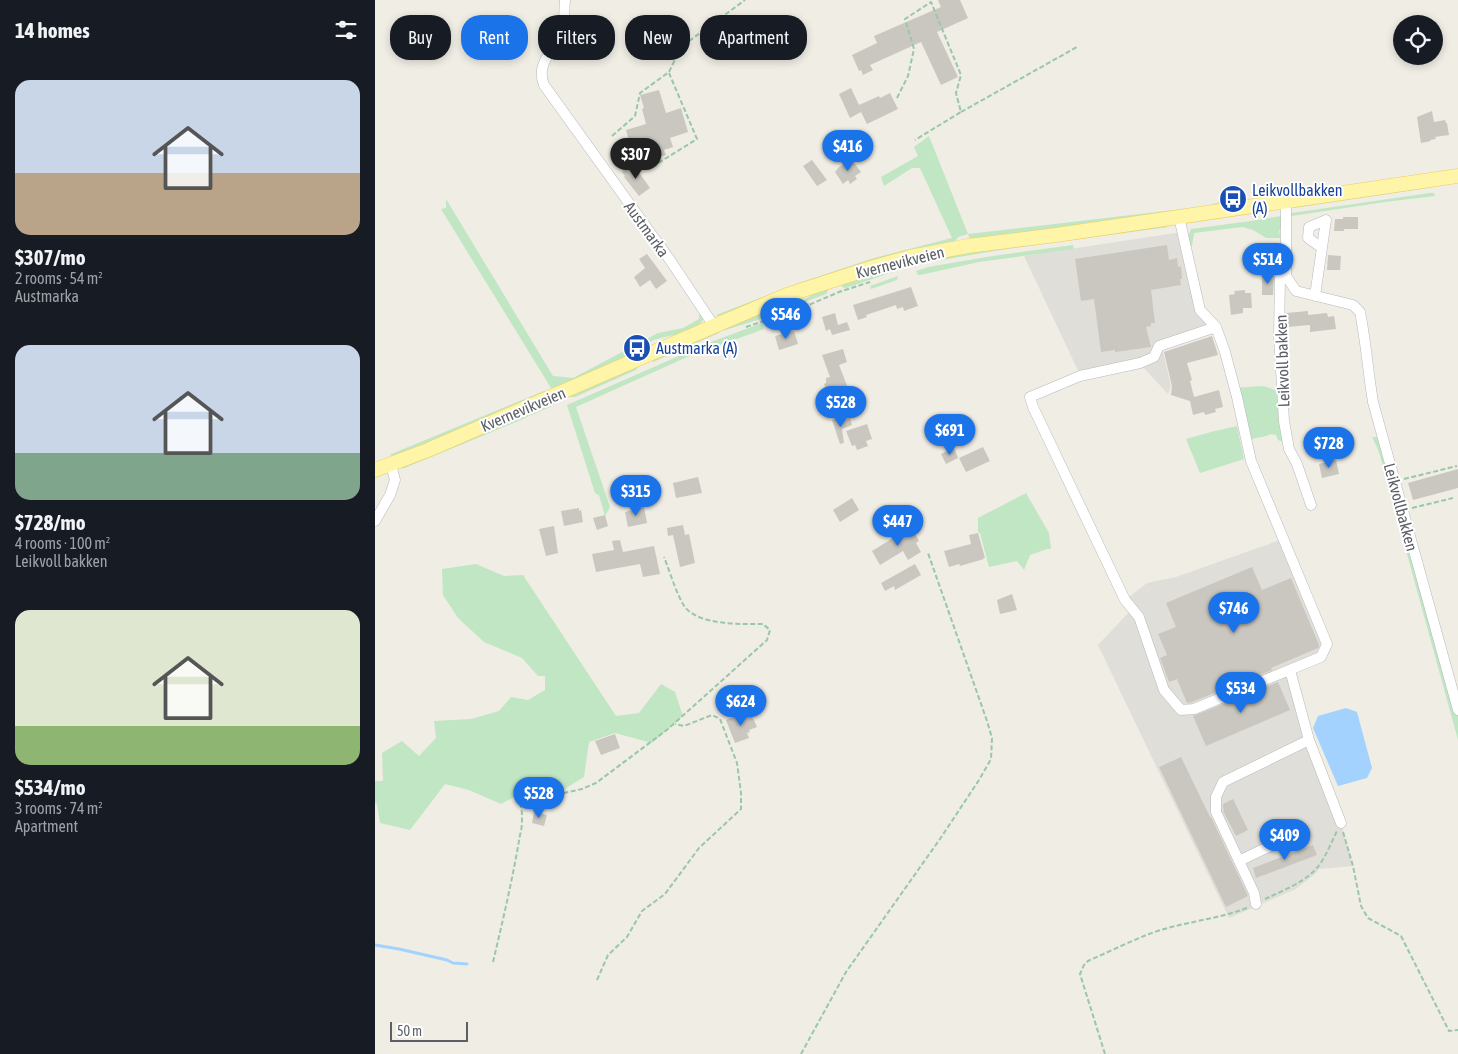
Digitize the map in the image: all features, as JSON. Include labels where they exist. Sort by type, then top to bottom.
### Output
[{"type":"main road","name":"Kvernevikveien","points":[[375,470],[391,465],[787,296],[873,267],[968,246],[1458,176]]},
{"type":"street","name":"Austmarka","points":[[565,0],[562,31],[542,71],[544,85],[670,260],[714,326]]},
{"type":"street","points":[[1286,201],[1286,276]]},
{"type":"street","points":[[1179,217],[1200,310],[1216,327],[1225,352],[1251,461],[1327,644],[1321,657],[1194,709],[1181,710],[1164,690],[1139,617],[1125,600],[1033,407],[1030,396],[1080,376],[1140,363],[1154,357],[1159,346],[1216,327]]},
{"type":"street","points":[[1315,296],[1322,248]]},
{"type":"street","name":"Leikvollbakken","points":[[1286,276],[1296,291],[1353,305],[1361,312],[1373,402],[1458,710]]},
{"type":"street","name":"Leikvoll bakken","points":[[1286,276],[1281,278],[1279,336],[1284,421],[1289,449],[1297,464],[1311,505]]},
{"type":"street","points":[[375,521],[390,495],[395,480],[391,465]]},
{"type":"street","points":[[1290,670],[1309,740],[1341,823]]},
{"type":"street","points":[[1256,904],[1254,893],[1216,812],[1217,797],[1223,782],[1309,740]]},
{"type":"street","points":[[1239,861],[1289,837],[1293,828]]},
{"type":"path","points":[[612,136],[635,116],[640,93],[669,72],[681,47],[745,0]]},
{"type":"path","points":[[897,98],[908,76],[914,49],[905,19],[931,2],[961,75],[956,93],[961,112]]},
{"type":"path","points":[[915,140],[1077,47]]},
{"type":"path","points":[[624,152],[655,165],[697,139],[669,72]]},
{"type":"path","points":[[797,310],[839,292],[872,281]]},
{"type":"path","points":[[1394,482],[1457,466]]},
{"type":"path","points":[[1402,511],[1453,498]]},
{"type":"path","points":[[801,1054],[846,972],[939,839],[991,759],[992,738],[987,721],[928,553]]},
{"type":"path","points":[[493,962],[513,877],[521,833],[520,801],[522,797],[527,795],[564,793],[582,789],[596,783],[675,724],[767,640],[770,630],[763,624],[728,623],[696,617],[684,606],[664,557]]},
{"type":"path","points":[[597,980],[608,955],[627,937],[642,911],[665,894],[699,848],[741,809],[737,763],[720,719],[712,715],[684,726],[675,724]]},
{"type":"path","points":[[1105,1054],[1080,974],[1088,961],[1150,934],[1227,915],[1256,904],[1301,881],[1316,869],[1341,823]]},
{"type":"path","points":[[1341,823],[1353,866],[1361,906],[1368,918],[1401,936],[1449,1031],[1458,1030]]},
{"type":"shaded area","points":[[1182,232],[1200,310],[1218,333],[1162,347],[1171,386],[1168,394],[1144,368],[1081,377],[1024,256]]},
{"type":"shaded area","points":[[1283,539],[1327,644],[1321,657],[1290,670],[1341,823],[1353,866],[1319,869],[1296,889],[1229,918],[1098,645],[1132,609],[1125,600],[1147,583],[1176,577]]},
{"type":"green space","points":[[929,136],[968,234],[958,237],[953,244],[720,316],[716,315],[799,283],[874,258],[952,238],[920,168],[912,168],[884,186],[881,177],[918,156],[914,147]]},
{"type":"green space","points":[[1428,186],[1428,188],[1294,208],[1299,205]]},
{"type":"green space","points":[[1434,193],[1435,196],[1285,217],[1285,214]]},
{"type":"green space","points":[[1240,195],[1237,198],[1212,207],[1060,229],[970,239],[968,234],[1208,206]]},
{"type":"green space","points":[[446,199],[553,376],[573,378],[658,333],[683,328],[699,319],[700,309],[703,320],[693,329],[654,340],[614,364],[553,390],[441,209],[446,208]]},
{"type":"green space","points":[[1281,216],[1282,227],[1279,231],[1281,238],[1266,238],[1253,230],[1242,227],[1194,233],[1192,246],[1189,247],[1188,237],[1191,229]]},
{"type":"green space","points":[[1158,225],[1168,227],[1000,250],[918,264],[922,260],[963,252]]},
{"type":"green space","points":[[1073,245],[1074,249],[979,262],[920,275],[916,271],[928,267],[993,256]]},
{"type":"green space","points":[[909,265],[907,267],[846,288],[842,287],[843,283]]},
{"type":"green space","points":[[898,276],[897,280],[871,289],[870,286]]},
{"type":"green space","points":[[823,288],[828,291],[826,294],[802,303],[802,301]]},
{"type":"green space","points":[[782,308],[783,312],[722,331],[721,328],[749,316]]},
{"type":"green space","points":[[762,323],[764,329],[687,357],[576,407],[610,507],[605,516],[599,495],[595,493],[567,405],[711,342]]},
{"type":"green space","points":[[718,329],[719,333],[653,362],[652,360]]},
{"type":"green space","points":[[638,367],[636,370],[575,397],[569,397],[571,394]]},
{"type":"green space","points":[[1262,386],[1282,390],[1288,444],[1278,440],[1276,435],[1271,434],[1247,441],[1234,388]]},
{"type":"green space","points":[[544,391],[546,394],[397,457],[389,455]]},
{"type":"green space","points":[[554,403],[554,405],[516,422],[402,469],[403,467]]},
{"type":"green space","points":[[1237,426],[1244,459],[1200,473],[1186,439]]},
{"type":"green space","points":[[1372,437],[1377,437],[1458,710],[1458,740],[1379,452]]},
{"type":"green space","points":[[1026,493],[1049,533],[1051,549],[1030,555],[1024,570],[1017,561],[989,567],[980,533],[978,532],[978,518]]},
{"type":"green space","points":[[476,564],[504,576],[523,575],[616,716],[639,713],[661,684],[675,692],[683,716],[652,743],[615,733],[589,742],[584,777],[558,793],[522,793],[501,804],[469,790],[445,784],[410,830],[380,823],[377,804],[375,803],[375,781],[383,781],[382,753],[402,741],[419,756],[436,738],[434,721],[471,719],[499,711],[511,697],[528,700],[545,690],[545,676],[538,676],[522,658],[484,642],[458,618],[443,595],[442,569]]},
{"type":"water","points":[[1346,708],[1357,712],[1372,768],[1367,778],[1338,786],[1313,728],[1318,716]]},
{"type":"building","points":[[938,0],[960,0],[968,18],[937,32],[958,77],[941,85],[921,42],[870,65],[873,70],[863,75],[861,70],[859,71],[852,55],[877,43],[874,36],[941,7]]},
{"type":"building","points":[[851,88],[859,105],[890,93],[898,109],[867,124],[861,112],[850,118],[839,94]]},
{"type":"building","points":[[659,90],[666,113],[681,108],[688,132],[670,138],[673,147],[664,150],[666,155],[655,158],[649,139],[630,145],[626,130],[646,124],[640,95]]},
{"type":"building","points":[[1432,111],[1434,122],[1445,120],[1449,135],[1435,137],[1436,139],[1421,143],[1417,117]]},
{"type":"building","points":[[812,160],[827,180],[817,186],[803,166]]},
{"type":"building","points":[[852,160],[861,172],[855,176],[857,179],[850,184],[848,180],[843,184],[835,172],[839,167]]},
{"type":"building","points":[[633,164],[650,188],[639,196],[622,172]]},
{"type":"building","points":[[1343,217],[1358,217],[1358,229],[1334,231],[1335,219],[1343,219]]},
{"type":"building","points":[[1167,245],[1169,260],[1177,258],[1178,267],[1181,266],[1182,279],[1180,279],[1181,285],[1151,290],[1155,323],[1151,323],[1151,326],[1146,327],[1151,347],[1101,352],[1094,299],[1081,301],[1075,259]]},
{"type":"building","points":[[647,254],[667,281],[656,289],[650,280],[640,287],[634,277],[645,268],[639,259]]},
{"type":"building","points":[[1328,255],[1341,256],[1340,270],[1327,270]]},
{"type":"building","points":[[1262,275],[1274,275],[1273,295],[1262,295]]},
{"type":"building","points":[[911,287],[918,306],[904,311],[903,307],[897,309],[896,305],[866,315],[867,317],[858,320],[853,305]]},
{"type":"building","points":[[1245,290],[1245,293],[1251,293],[1252,308],[1243,308],[1243,313],[1231,315],[1229,295],[1235,294],[1234,291]]},
{"type":"building","points":[[1308,311],[1308,315],[1327,313],[1328,317],[1334,316],[1336,329],[1310,332],[1310,325],[1287,327],[1286,313]]},
{"type":"building","points":[[835,313],[838,325],[847,322],[850,330],[832,335],[830,329],[826,331],[822,317]]},
{"type":"building","points":[[794,331],[798,344],[779,350],[775,336]]},
{"type":"building","points":[[1212,336],[1218,355],[1187,363],[1194,397],[1219,390],[1223,407],[1215,409],[1216,412],[1205,415],[1204,412],[1193,415],[1190,401],[1171,395],[1172,386],[1164,352]]},
{"type":"building","points":[[843,349],[847,362],[839,365],[848,388],[829,397],[824,384],[826,383],[826,378],[830,377],[822,355]]},
{"type":"building","points":[[840,418],[841,421],[850,418],[852,425],[842,429],[844,443],[840,444],[832,420]]},
{"type":"building","points":[[867,424],[872,439],[866,441],[868,446],[857,450],[855,445],[852,446],[846,431]]},
{"type":"building","points":[[983,447],[990,461],[966,472],[959,458]]},
{"type":"building","points":[[954,448],[958,458],[946,464],[941,454]]},
{"type":"building","points":[[1336,460],[1339,474],[1322,478],[1319,464]]},
{"type":"building","points":[[1458,469],[1458,488],[1413,500],[1408,483]]},
{"type":"building","points":[[698,477],[702,493],[676,498],[673,483]]},
{"type":"building","points":[[852,498],[859,510],[840,522],[833,510]]},
{"type":"building","points":[[644,507],[647,523],[628,527],[625,512]]},
{"type":"building","points":[[579,508],[583,522],[564,526],[561,511]]},
{"type":"building","points":[[605,515],[608,526],[597,530],[593,518]]},
{"type":"building","points":[[683,525],[685,535],[689,534],[695,563],[680,567],[673,535],[668,536],[667,528]]},
{"type":"building","points":[[554,526],[558,553],[546,556],[539,529]]},
{"type":"building","points":[[911,527],[919,541],[916,543],[921,552],[908,560],[903,551],[880,565],[872,551]]},
{"type":"building","points":[[978,533],[985,558],[960,566],[959,564],[949,567],[944,551],[971,544],[969,535]]},
{"type":"building","points":[[620,540],[623,552],[654,546],[660,574],[643,577],[640,564],[596,572],[592,554],[614,550],[612,541]]},
{"type":"building","points":[[915,564],[921,575],[895,590],[894,586],[885,591],[881,583]]},
{"type":"building","points":[[1252,567],[1262,590],[1291,578],[1319,645],[1318,648],[1271,668],[1272,670],[1187,703],[1177,679],[1169,682],[1160,658],[1167,655],[1158,634],[1176,627],[1166,603]]},
{"type":"building","points":[[1012,594],[1017,610],[1000,614],[997,600]]},
{"type":"building","points":[[1278,682],[1290,710],[1206,746],[1193,716]]},
{"type":"building","points":[[751,714],[757,727],[749,730],[750,732],[747,733],[749,738],[735,743],[726,720],[735,716],[737,720]]},
{"type":"building","points":[[615,734],[620,748],[601,755],[595,741]]},
{"type":"building","points":[[1181,757],[1248,896],[1226,907],[1159,767]]},
{"type":"building","points":[[1233,799],[1248,830],[1236,836],[1223,811],[1223,804]]},
{"type":"building","points":[[534,812],[547,815],[544,826],[532,823]]},
{"type":"building","points":[[1313,845],[1317,855],[1256,878],[1253,868]]},
{"type":"waterway","points":[[375,945],[447,960],[453,963],[467,964]]},
{"type":"place","name":"Leikvollbakken (A)","points":[[1233,199]]},
{"type":"place","name":"Austmarka (A)","points":[[637,348]]}]
